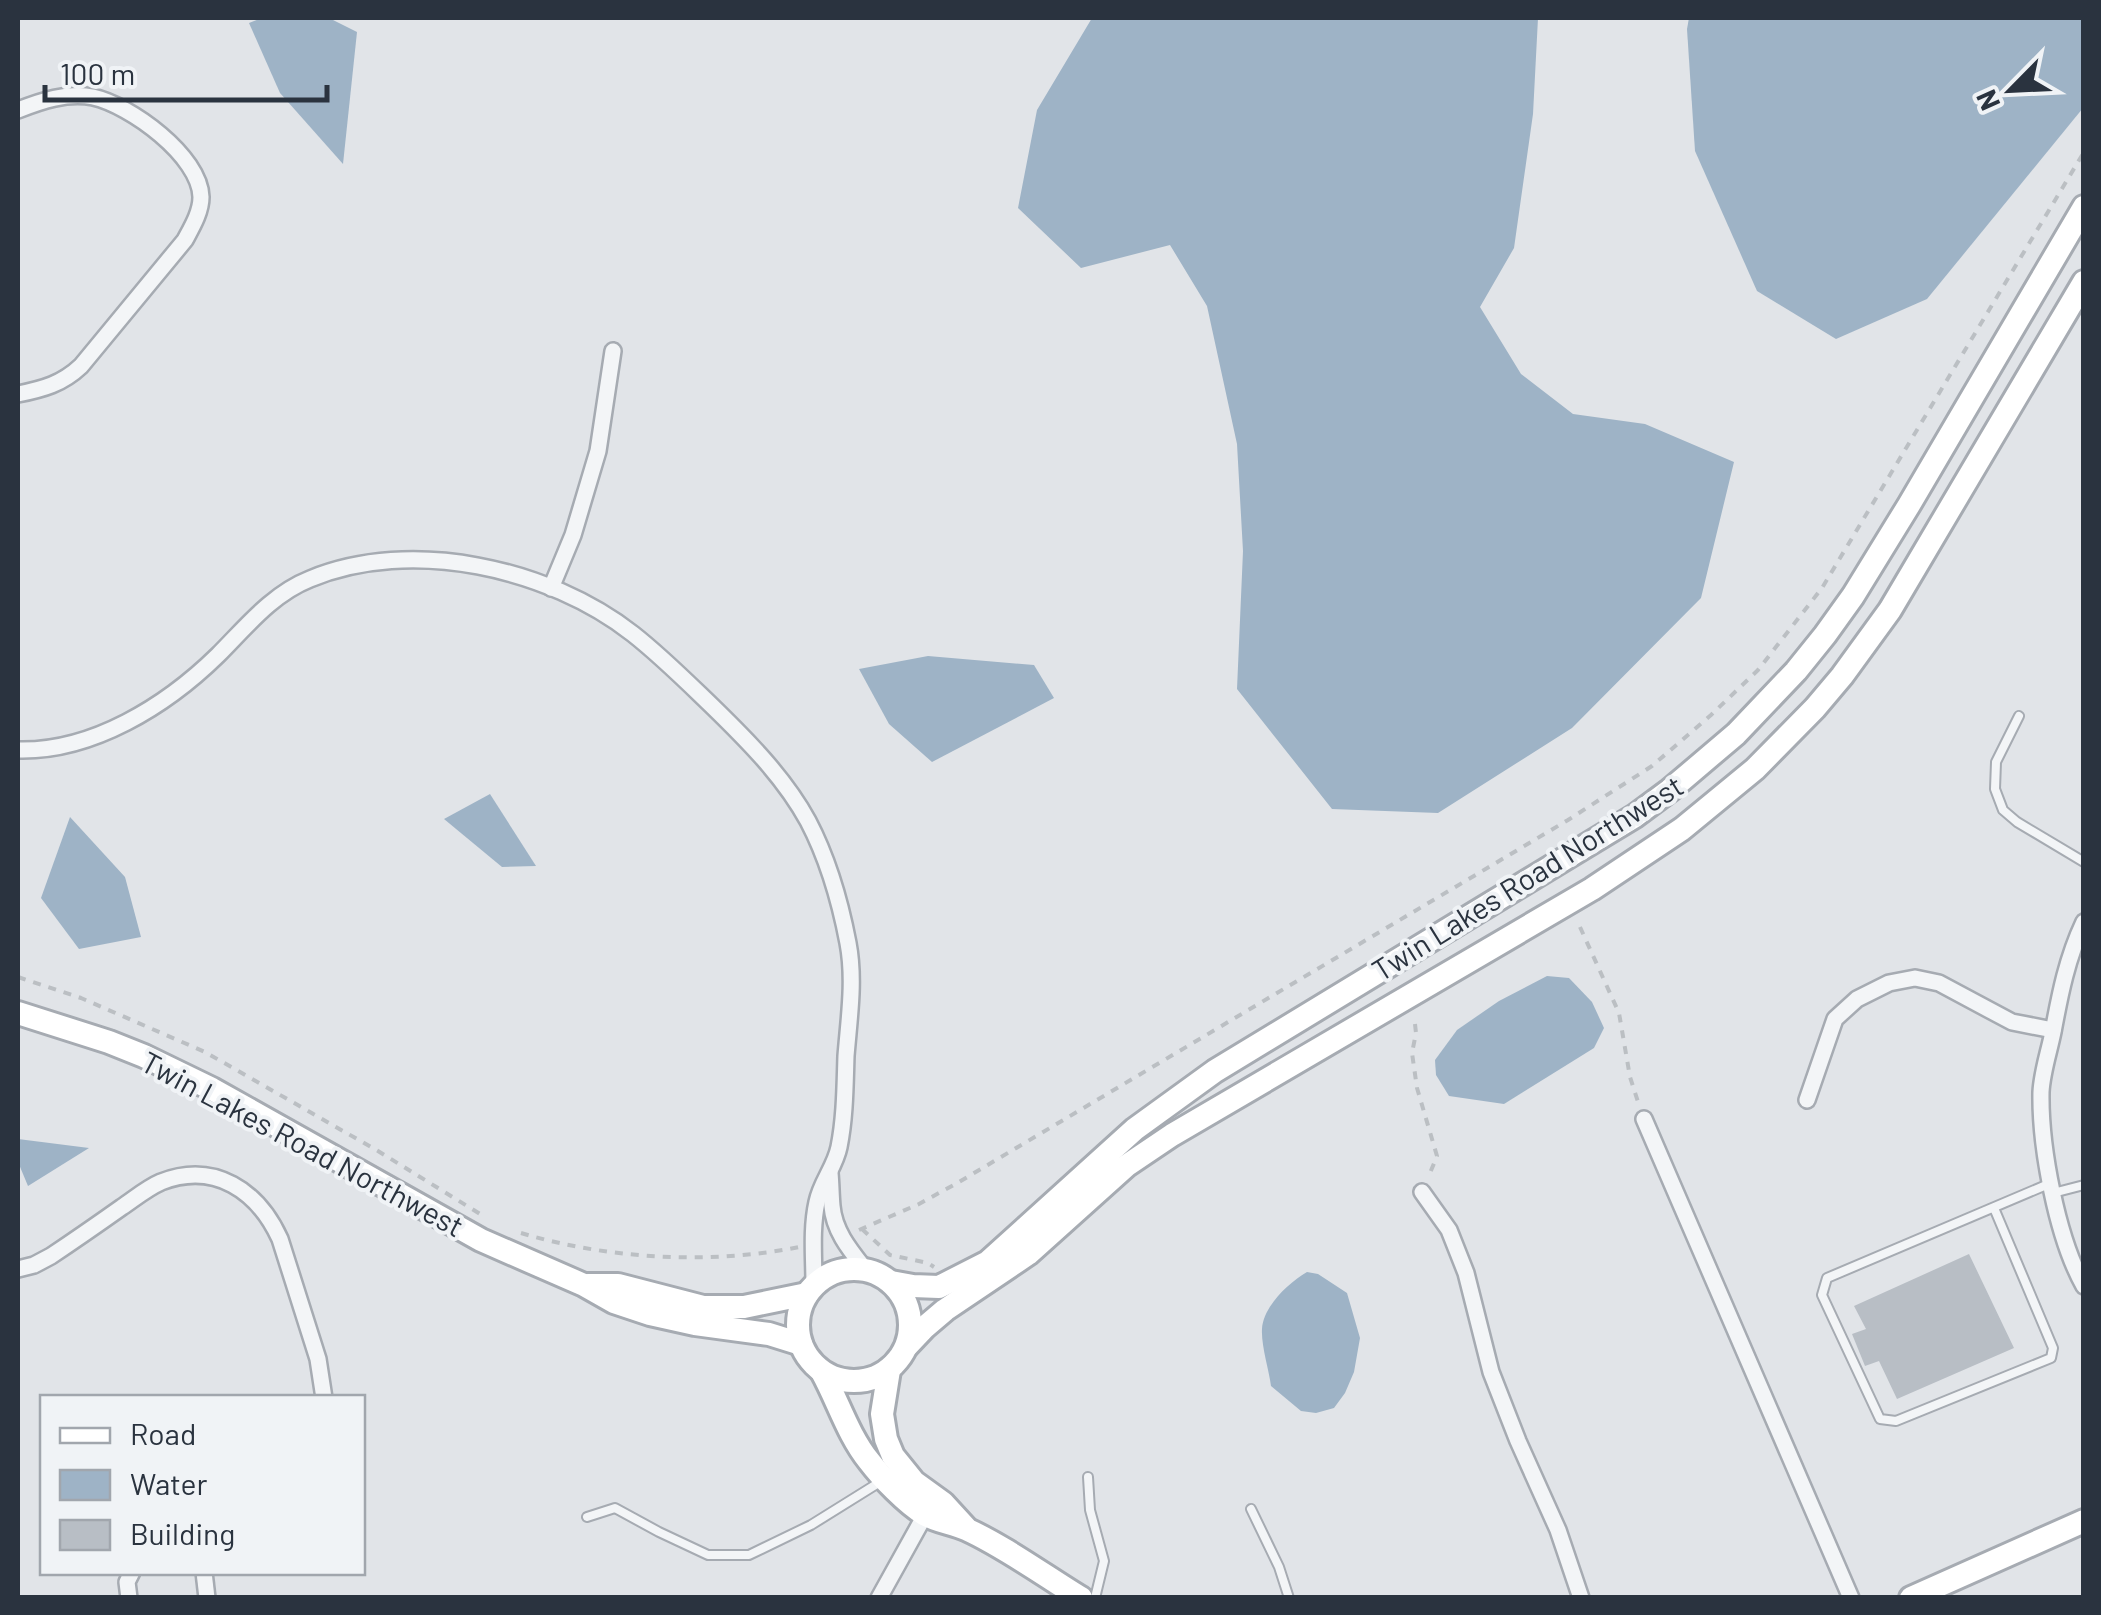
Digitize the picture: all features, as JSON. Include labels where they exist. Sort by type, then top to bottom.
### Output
[{"type":"main road","name":"Twin Lakes Road Northwest","points":[[891,1282],[939,1287],[988,1262],[1135,1129],[1215,1070],[1634,816],[1725,744],[1767,704],[1853,596],[2084,207]]},
{"type":"main road","name":"Twin Lakes Road Northwest","points":[[907,1346],[945,1310],[1028,1254],[1126,1166],[1592,889],[1682,829],[1755,769],[1842,676],[1890,610],[2084,282]]},
{"type":"main road","name":"Twin Lakes Road Northwest","points":[[18,1014],[144,1056],[212,1089],[481,1240],[614,1302],[650,1314],[769,1334],[801,1344]]},
{"type":"main road","points":[[822,1372],[838,1380],[856,1382],[873,1379],[900,1360],[911,1329],[902,1295],[891,1282],[865,1270],[829,1274],[810,1290],[800,1310],[801,1344],[822,1372],[850,1432],[884,1479],[925,1515],[968,1529],[1081,1598]]},
{"type":"main road","name":"Twin Lakes Road Northwest","points":[[584,1285],[618,1285],[703,1307],[744,1307],[810,1290]]},
{"type":"main road","points":[[889,1370],[882,1414],[892,1456],[914,1482],[944,1503],[968,1529]]},
{"type":"main road","points":[[1912,1598],[2084,1521]]},
{"type":"street","points":[[18,110],[70,96],[93,97],[114,105],[180,151],[191,165],[202,200],[186,240],[96,350],[68,379],[18,394]]},
{"type":"street","points":[[550,588],[572,535],[598,451],[613,351]]},
{"type":"street","points":[[18,750],[73,744],[154,706],[194,677],[289,589],[326,573],[376,561],[428,560],[476,566],[550,588],[632,632],[753,748],[793,796],[834,882],[849,945],[851,1008],[839,1150],[817,1200],[810,1290]]},
{"type":"street","points":[[2084,922],[2064,976],[2042,1088],[2042,1117],[2059,1223],[2084,1286]]},
{"type":"street","points":[[1807,1100],[1835,1019],[1857,999],[1889,983],[1915,978],[1940,983],[2012,1022],[2054,1030]]},
{"type":"street","points":[[1644,1119],[1851,1598]]},
{"type":"street","points":[[830,1173],[832,1208],[840,1236],[865,1270]]},
{"type":"street","points":[[18,1268],[51,1256],[156,1184],[189,1175],[227,1181],[260,1204],[276,1230],[318,1359],[324,1395]]},
{"type":"street","points":[[1422,1192],[1455,1244],[1492,1372],[1558,1530],[1581,1598]]},
{"type":"street","points":[[879,1598],[925,1515]]},
{"type":"lane","points":[[2019,716],[1996,762],[1995,789],[2003,810],[2084,862]]},
{"type":"lane","points":[[1994,1208],[2053,1348],[2051,1358],[1896,1421],[1880,1419],[1822,1295],[1827,1278],[1994,1208],[2052,1188],[2084,1185]]},
{"type":"lane","points":[[1088,1477],[1090,1510],[1104,1560],[1095,1598]]},
{"type":"lane","points":[[587,1517],[615,1508],[708,1555],[749,1554],[811,1525],[884,1479]]},
{"type":"lane","points":[[1251,1508],[1289,1598]]},
{"type":"path","points":[[840,1236],[874,1225],[960,1182],[1483,872],[1652,766],[1711,715],[1758,670],[1822,588],[2084,152]]},
{"type":"path","points":[[1580,928],[1618,1012],[1630,1077],[1644,1119]]},
{"type":"path","points":[[18,977],[82,998],[205,1052],[489,1219]]},
{"type":"path","points":[[1415,1024],[1414,1070],[1436,1156],[1422,1192]]},
{"type":"path","points":[[509,1230],[640,1255],[694,1258],[746,1257],[808,1245]]},
{"type":"water","points":[[262,18],[329,18],[357,32],[343,164],[280,93],[249,23]]},
{"type":"water","points":[[1092,18],[1538,18],[1533,114],[1514,248],[1480,307],[1521,374],[1573,414],[1645,424],[1734,462],[1701,598],[1572,728],[1438,813],[1332,809],[1237,689],[1243,551],[1237,444],[1207,306],[1170,245],[1081,268],[1018,208],[1037,110]]},
{"type":"water","points":[[1689,18],[2083,18],[2083,108],[1927,299],[1836,339],[1757,291],[1695,151]]},
{"type":"water","points":[[928,656],[1034,665],[1054,698],[932,762],[889,724],[859,669]]},
{"type":"water","points":[[490,794],[536,866],[502,867],[444,819]]},
{"type":"water","points":[[70,817],[125,877],[141,937],[79,949],[41,898]]},
{"type":"water","points":[[1547,976],[1569,978],[1592,1002],[1604,1028],[1594,1048],[1504,1104],[1449,1096],[1436,1075],[1435,1060],[1457,1030],[1499,1001]]},
{"type":"water","points":[[18,1139],[89,1148],[28,1186],[18,1162]]},
{"type":"water","points":[[1307,1272],[1318,1274],[1347,1293],[1360,1338],[1354,1372],[1345,1393],[1334,1408],[1316,1413],[1301,1411],[1271,1386],[1262,1335],[1263,1321],[1272,1304]]},
{"type":"building","points":[[1969,1254],[2014,1348],[1897,1399],[1879,1361],[1865,1366],[1852,1334],[1866,1329],[1854,1306]]}]
